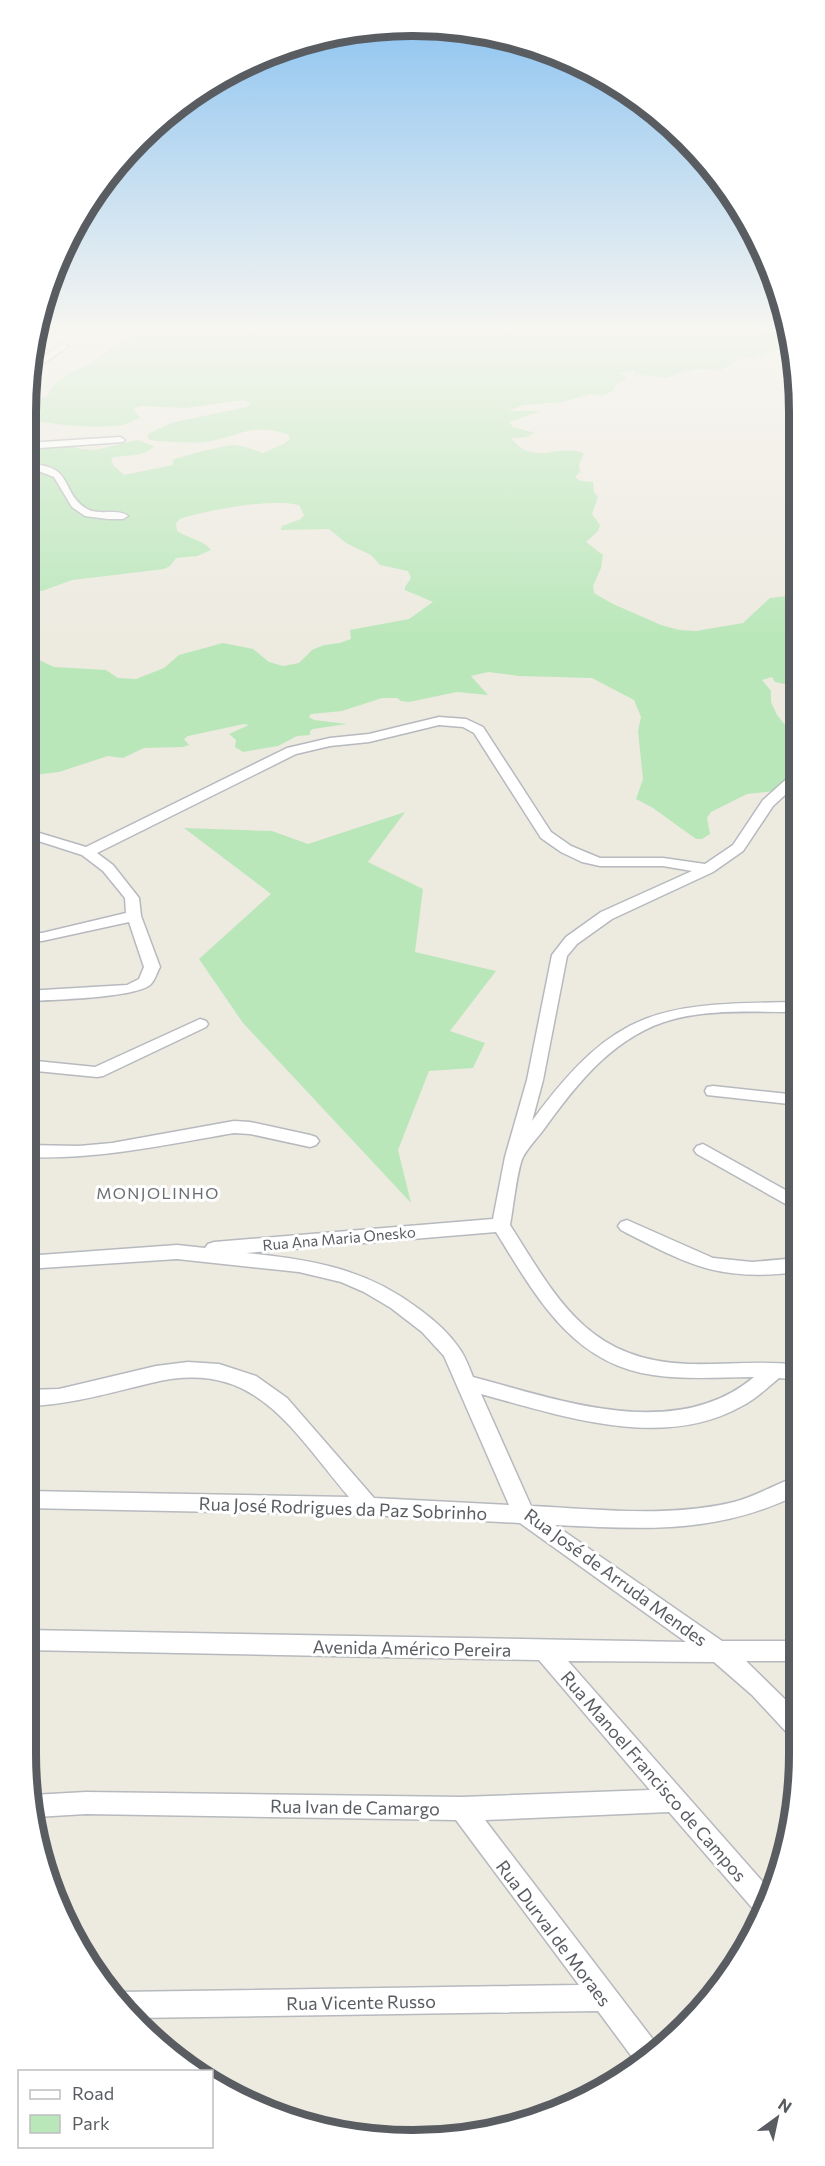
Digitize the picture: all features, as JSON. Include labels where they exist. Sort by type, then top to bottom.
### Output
[{"type":"street","points":[[36,445],[120,440]]},
{"type":"street","points":[[36,467],[58,475],[69,495],[84,514],[123,516]]},
{"type":"street","points":[[87,852],[292,751],[330,742],[369,738],[439,721],[453,721],[466,723],[479,730],[546,835],[566,849],[587,859],[600,862],[663,862],[708,869]]},
{"type":"street","points":[[789,784],[768,802],[738,848],[708,869],[600,919],[581,931],[566,945],[560,955],[535,1080],[514,1158],[501,1225],[550,1303],[586,1341],[609,1355],[633,1365],[655,1370],[789,1372]]},
{"type":"street","points":[[36,836],[87,852],[108,868],[132,898],[134,916],[152,967],[145,982],[130,989],[36,995]]},
{"type":"street","points":[[36,937],[134,916]]},
{"type":"street","points":[[514,1158],[583,1069],[601,1051],[634,1028],[677,1014],[789,1008]]},
{"type":"street","points":[[36,1066],[97,1072],[200,1024]]},
{"type":"street","points":[[713,1091],[789,1099]]},
{"type":"street","points":[[36,1151],[79,1152],[112,1149],[234,1127],[250,1128],[310,1141]]},
{"type":"street","points":[[702,1150],[789,1200]]},
{"type":"street","name":"Rua Ana Maria Onesko","points":[[177,1252],[501,1225]]},
{"type":"street","points":[[627,1226],[689,1256],[723,1267],[743,1269],[789,1266]]},
{"type":"street","name":"Rua José de Arruda Mendes","points":[[36,1262],[177,1252],[299,1265],[346,1276],[398,1303],[429,1327],[452,1352],[524,1514],[720,1653],[760,1688],[789,1718]]},
{"type":"street","points":[[36,1398],[49,1398],[163,1371],[190,1368],[217,1370],[244,1377],[263,1387],[280,1403],[369,1506]]},
{"type":"street","points":[[467,1383],[604,1417],[648,1419],[679,1416],[721,1407],[744,1396],[775,1370]]},
{"type":"street","name":"Rua José Rodrigues da Paz Sobrinho","points":[[36,1500],[369,1506],[634,1520],[718,1515],[768,1501],[789,1490]]},
{"type":"street","name":"Avenida Américo Pereira","points":[[36,1640],[545,1651],[720,1653],[789,1651]]},
{"type":"street","name":"Rua Manoel Francisco de Campos","points":[[545,1651],[760,1898]]},
{"type":"street","name":"Rua Ivan de Camargo","points":[[39,1806],[86,1803],[462,1809],[676,1800]]},
{"type":"street","name":"Rua Durval de Moraes","points":[[462,1809],[644,2051]]},
{"type":"street","name":"Rua Vicente Russo","points":[[132,2005],[603,1998]]},
{"type":"green space","points":[[152,432],[245,432],[205,442],[157,441],[148,439],[148,434]]},
{"type":"green space","points":[[280,432],[535,433],[526,437],[511,438],[519,447],[536,453],[574,451],[584,453],[579,464],[580,472],[575,477],[580,481],[593,482],[594,492],[598,497],[592,514],[600,525],[598,531],[586,542],[603,555],[601,568],[593,586],[594,593],[661,625],[679,630],[696,631],[743,623],[770,598],[789,596],[789,683],[775,682],[772,677],[762,680],[771,691],[771,702],[777,715],[785,725],[789,726],[789,801],[775,791],[747,794],[711,812],[707,818],[710,834],[702,839],[696,839],[653,808],[636,799],[643,779],[638,731],[641,717],[634,700],[592,678],[519,676],[488,672],[471,676],[488,695],[457,692],[409,702],[397,698],[382,698],[342,711],[311,714],[309,717],[314,720],[347,724],[313,729],[310,735],[297,736],[278,746],[243,752],[235,747],[236,740],[229,734],[249,725],[244,724],[188,736],[184,739],[189,745],[183,747],[144,748],[123,758],[108,756],[59,772],[36,775],[36,659],[54,667],[106,670],[118,678],[136,679],[164,668],[179,655],[223,643],[253,649],[269,662],[283,666],[299,663],[312,650],[324,645],[351,639],[350,630],[409,619],[433,602],[405,590],[411,578],[408,571],[380,565],[371,555],[346,543],[329,529],[281,530],[282,526],[301,519],[304,515],[299,505],[287,503],[240,506],[180,519],[176,523],[177,531],[204,544],[211,550],[197,556],[176,558],[170,566],[164,569],[72,580],[36,591],[36,444],[57,441],[80,449],[95,450],[138,440],[154,446],[140,454],[111,458],[113,465],[124,475],[173,465],[173,460],[178,458],[230,445],[242,446],[263,453],[284,444],[290,439],[289,435]]},
{"type":"green space","points":[[405,812],[368,862],[423,889],[415,952],[496,971],[450,1031],[485,1043],[473,1068],[429,1071],[398,1150],[411,1203],[243,1023],[199,959],[271,894],[184,828],[272,831],[308,844]]},
{"type":"district","name":"MONJOLINHO","points":[[158,1192]]}]
